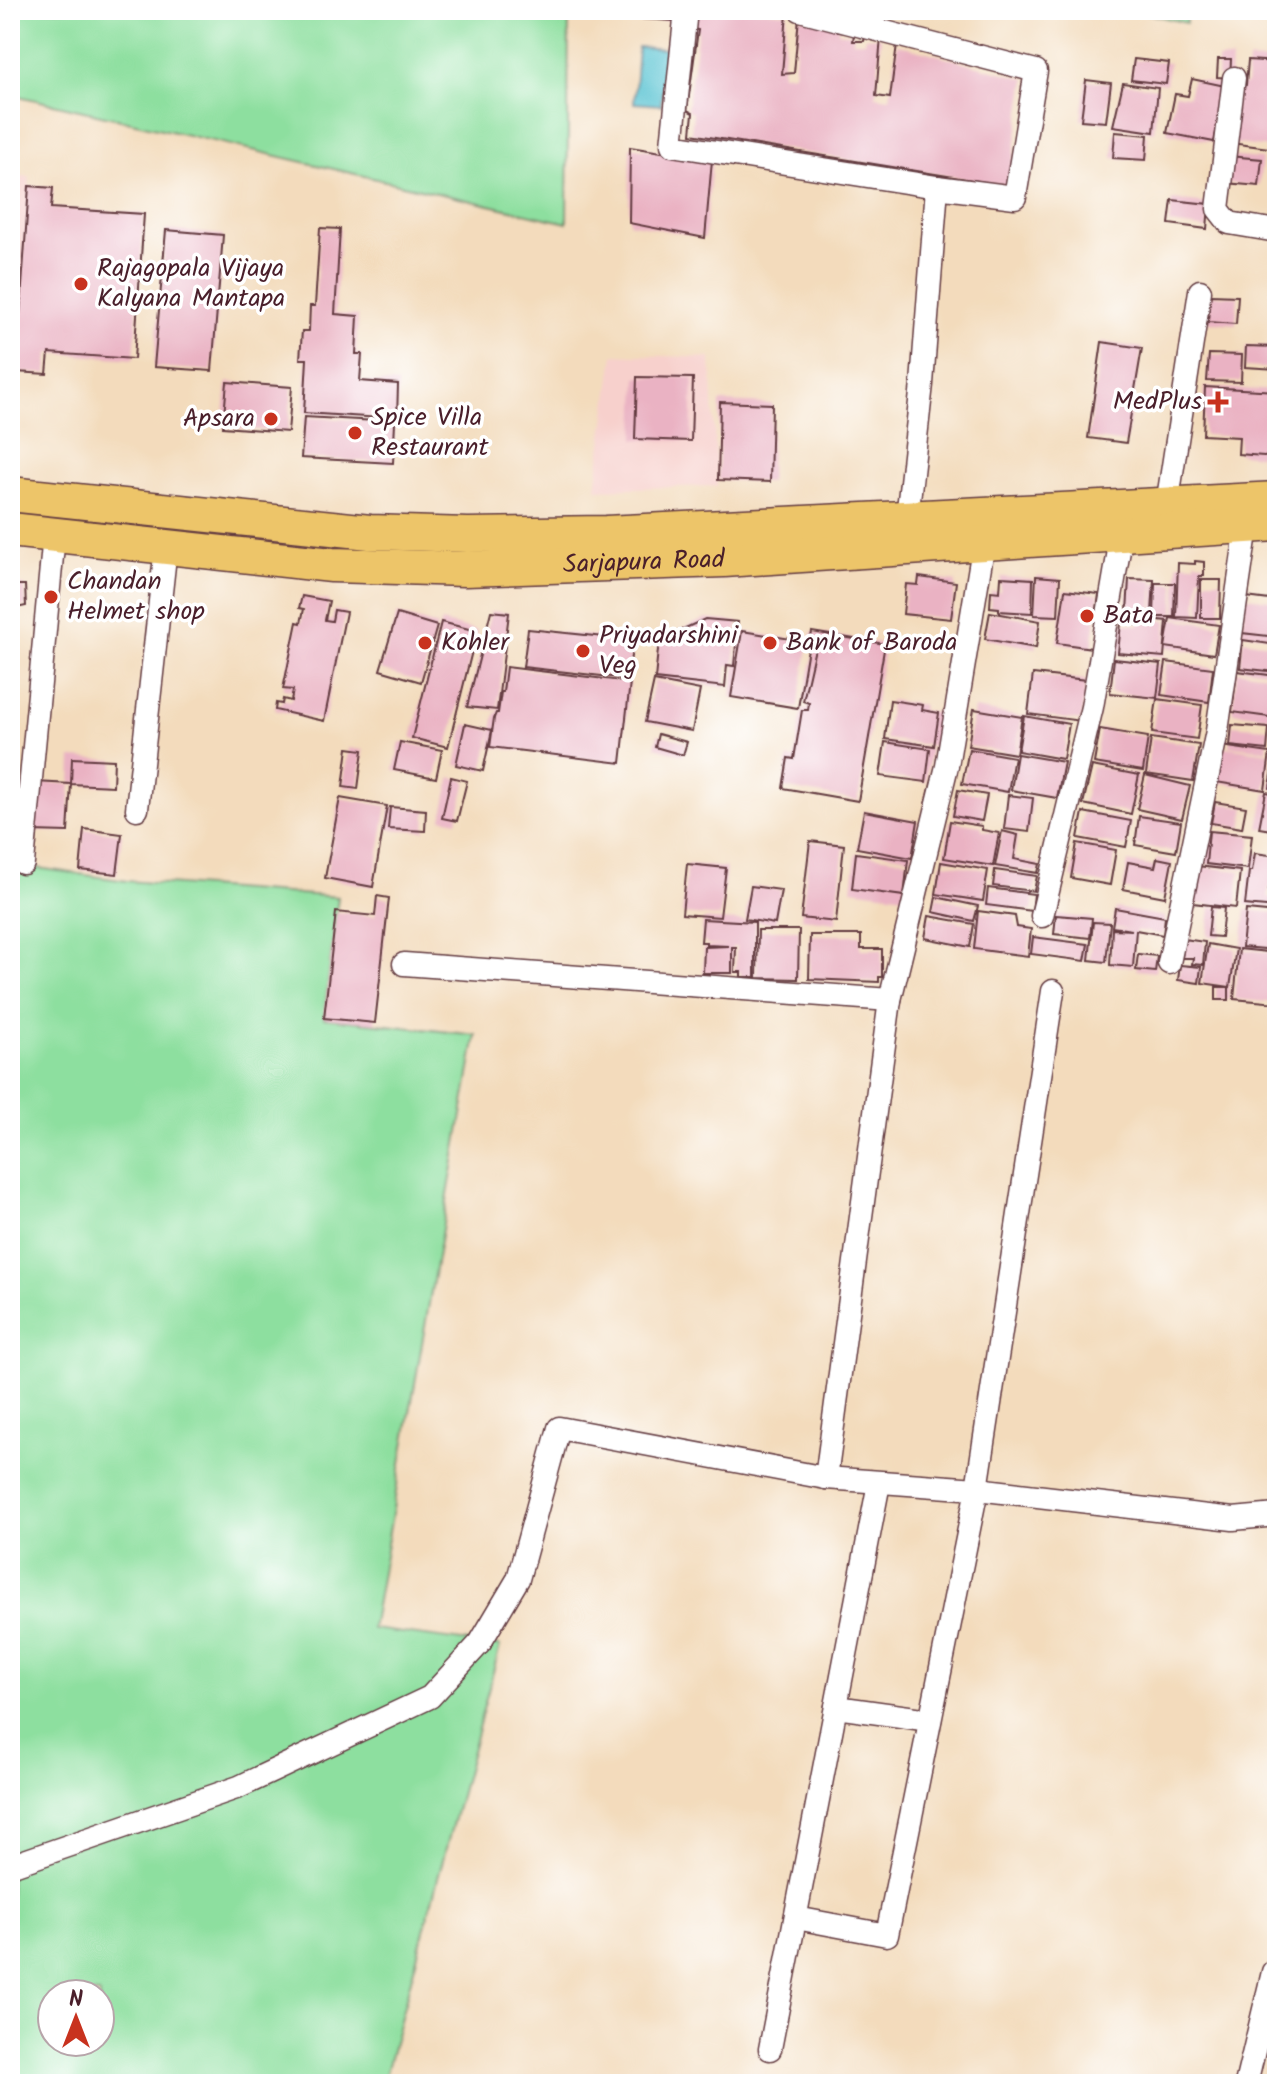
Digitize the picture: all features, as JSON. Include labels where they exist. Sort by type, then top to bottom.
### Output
[{"type":"main road","name":"Sarjapura Road","points":[[10,494],[370,532],[468,535],[606,533],[698,545],[976,533],[1122,533],[1262,525]]},
{"type":"main road","name":"Sarjapura Road","points":[[10,530],[332,565],[465,569],[698,545],[907,518],[976,533],[1167,505],[1277,499]]},
{"type":"main road","points":[[465,569],[468,535]]},
{"type":"street","points":[[686,10],[672,145],[1015,197],[1036,71],[800,10]]},
{"type":"street","points":[[1234,78],[1218,209],[1229,223],[1277,231]]},
{"type":"street","points":[[907,518],[922,384],[937,187]]},
{"type":"street","points":[[1167,505],[1200,291]]},
{"type":"street","points":[[1169,963],[1262,525]]},
{"type":"street","points":[[826,1478],[890,1000],[947,766],[976,533]]},
{"type":"street","points":[[1042,916],[1092,707],[1122,533]]},
{"type":"street","points":[[23,863],[54,535]]},
{"type":"street","points":[[137,809],[166,547]]},
{"type":"street","points":[[404,964],[890,1000]]},
{"type":"street","points":[[796,1918],[887,1935],[977,1489],[1053,991]]},
{"type":"street","points":[[10,1866],[239,1787],[430,1697],[480,1643],[518,1579],[559,1428],[826,1478],[977,1489],[1233,1519],[1277,1515]]},
{"type":"street","points":[[770,2049],[879,1483]]},
{"type":"street","points":[[836,1707],[930,1720]]},
{"type":"street","points":[[1246,2084],[1273,1972],[1277,1973]]},
{"type":"shaded area","points":[[10,174],[30,177],[10,453]]},
{"type":"shaded area","points":[[614,354],[711,358],[717,486],[596,489]]},
{"type":"green space","points":[[10,10],[569,10],[567,223],[10,94]]},
{"type":"green space","points":[[1134,10],[1186,10],[1186,23]]},
{"type":"green space","points":[[10,864],[127,881],[338,897],[324,1018],[476,1035],[372,1629],[500,1646],[383,2084],[10,2084]]},
{"type":"water","points":[[638,47],[665,49],[661,105],[634,103]]},
{"type":"building","points":[[639,10],[676,10],[676,21],[639,19]]},
{"type":"building","points":[[693,10],[787,13],[782,74],[794,73],[799,17],[839,25],[838,32],[854,34],[853,41],[881,37],[876,96],[890,98],[897,44],[1026,79],[1009,186],[691,134],[693,113],[687,110],[698,30],[692,29]]},
{"type":"building","points":[[1134,59],[1169,63],[1166,84],[1131,80]]},
{"type":"building","points":[[1218,59],[1231,59],[1230,78],[1217,77]]},
{"type":"building","points":[[1248,60],[1277,62],[1277,149],[1230,143],[1238,84],[1246,85]]},
{"type":"building","points":[[1192,79],[1225,86],[1214,142],[1167,133],[1175,94],[1188,96]]},
{"type":"building","points":[[1086,80],[1111,83],[1106,122],[1081,120]]},
{"type":"building","points":[[1123,83],[1158,88],[1154,132],[1113,126]]},
{"type":"building","points":[[1115,132],[1148,135],[1146,160],[1113,158]]},
{"type":"building","points":[[630,147],[712,160],[705,238],[629,223]]},
{"type":"building","points":[[1228,156],[1262,159],[1259,186],[1226,183]]},
{"type":"building","name":"Rajagopala Vijaya Kalyana Mantapa","points":[[29,186],[53,188],[51,208],[144,214],[134,359],[49,353],[47,374],[16,372]]},
{"type":"building","points":[[1172,200],[1209,204],[1207,229],[1169,224]]},
{"type":"building","points":[[320,228],[340,229],[335,314],[358,316],[356,354],[362,354],[360,381],[398,384],[397,419],[304,413],[307,359],[300,359],[302,331],[309,331],[310,306],[315,306]]},
{"type":"building","points":[[166,230],[223,235],[212,371],[154,367]]},
{"type":"building","points":[[1210,295],[1238,296],[1236,324],[1208,322]]},
{"type":"building","points":[[1102,342],[1142,348],[1126,443],[1088,438]]},
{"type":"building","points":[[1246,346],[1277,347],[1277,369],[1245,367]]},
{"type":"building","points":[[1209,354],[1242,355],[1241,382],[1207,381]]},
{"type":"building","points":[[637,377],[693,378],[691,441],[635,439]]},
{"type":"building","points":[[227,382],[292,387],[288,432],[223,427]]},
{"type":"building","points":[[1205,387],[1277,391],[1277,457],[1238,454],[1239,437],[1203,435]]},
{"type":"building","points":[[720,402],[772,404],[770,482],[718,480]]},
{"type":"building","points":[[304,417],[395,422],[393,463],[301,458]]},
{"type":"building","points":[[1195,561],[1204,562],[1204,576],[1199,576],[1197,618],[1176,617],[1178,563],[1195,564]]},
{"type":"building","points":[[1036,576],[1060,578],[1058,616],[1034,615]]},
{"type":"building","points":[[919,577],[956,582],[951,619],[903,614],[906,584],[918,585]]},
{"type":"building","points":[[1001,577],[1033,579],[1032,613],[999,611],[999,608],[990,607],[991,591],[1000,592]]},
{"type":"building","points":[[1129,579],[1154,580],[1152,613],[1127,612]]},
{"type":"building","points":[[1201,580],[1221,580],[1220,618],[1201,618]]},
{"type":"building","points":[[1155,583],[1175,583],[1174,617],[1154,617]]},
{"type":"building","points":[[10,585],[25,585],[26,606],[16,608],[12,653],[10,653]]},
{"type":"building","points":[[1065,590],[1099,594],[1092,648],[1057,643]]},
{"type":"building","points":[[302,596],[329,601],[325,620],[332,621],[334,610],[346,612],[324,721],[275,710],[276,703],[282,704],[283,699],[291,701],[293,690],[283,689],[297,622],[301,623],[304,609],[299,608]]},
{"type":"building","points":[[1246,597],[1277,601],[1277,637],[1242,633]]},
{"type":"building","points":[[491,611],[509,613],[497,710],[467,707]]},
{"type":"building","points":[[990,612],[1040,621],[1036,648],[985,639]]},
{"type":"building","points":[[397,614],[437,626],[421,682],[380,670]]},
{"type":"building","points":[[1140,618],[1167,621],[1164,657],[1118,653],[1121,623],[1139,625]]},
{"type":"building","points":[[1170,618],[1219,625],[1214,654],[1165,647]]},
{"type":"building","points":[[705,619],[738,622],[734,666],[727,665],[725,687],[655,679],[659,640]]},
{"type":"building","points":[[441,622],[477,631],[448,747],[412,738]]},
{"type":"building","points":[[528,629],[633,640],[628,679],[523,667]]},
{"type":"building","points":[[742,631],[809,642],[798,708],[731,697]]},
{"type":"building","points":[[812,632],[885,644],[858,801],[783,788],[788,758],[794,759],[802,710],[808,710],[809,703],[803,701],[816,644],[810,643]]},
{"type":"building","points":[[1243,640],[1277,645],[1277,672],[1240,668]]},
{"type":"building","points":[[1114,659],[1161,664],[1157,698],[1110,693]]},
{"type":"building","points":[[1166,662],[1213,668],[1209,702],[1161,695]]},
{"type":"building","points":[[506,667],[630,682],[621,763],[490,747]]},
{"type":"building","points":[[1237,671],[1277,676],[1277,718],[1232,712]]},
{"type":"building","points":[[1033,674],[1086,680],[1081,721],[1028,714]]},
{"type":"building","points":[[654,681],[700,690],[692,731],[645,722]]},
{"type":"building","points":[[1157,699],[1202,705],[1197,739],[1152,733]]},
{"type":"building","points":[[890,700],[923,705],[922,710],[939,713],[934,746],[885,739]]},
{"type":"building","points":[[974,709],[1022,717],[1016,754],[968,746]]},
{"type":"building","points":[[1024,716],[1069,724],[1063,759],[1018,751]]},
{"type":"building","points":[[465,724],[492,730],[483,771],[456,765]]},
{"type":"building","points":[[1232,725],[1269,728],[1267,750],[1230,746]]},
{"type":"building","points":[[1100,729],[1148,737],[1143,771],[1094,763]]},
{"type":"building","points":[[658,734],[687,742],[683,755],[655,747]]},
{"type":"building","points":[[1151,738],[1199,745],[1193,781],[1146,774]]},
{"type":"building","points":[[400,742],[442,750],[436,778],[394,770]]},
{"type":"building","points":[[885,742],[930,749],[926,782],[880,776]]},
{"type":"building","points":[[1221,746],[1270,753],[1265,790],[1216,782]]},
{"type":"building","points":[[348,748],[363,750],[358,789],[343,787]]},
{"type":"building","points":[[969,749],[1014,757],[1008,792],[962,784]]},
{"type":"building","points":[[1017,754],[1064,762],[1057,798],[1011,790]]},
{"type":"building","points":[[1277,754],[1277,789],[1270,788]]},
{"type":"building","points":[[72,758],[114,760],[113,786],[71,784]]},
{"type":"building","points":[[1092,766],[1139,775],[1131,814],[1083,804]]},
{"type":"building","points":[[1145,775],[1190,786],[1182,819],[1137,809]]},
{"type":"building","points":[[451,777],[467,781],[457,821],[442,818]]},
{"type":"building","points":[[35,782],[71,784],[68,832],[32,831]]},
{"type":"building","points":[[958,790],[987,795],[982,821],[953,816]]},
{"type":"building","points":[[1266,792],[1277,794],[1277,831],[1259,828]]},
{"type":"building","points":[[1008,795],[1033,798],[1029,832],[1004,829]]},
{"type":"building","points":[[340,798],[387,806],[373,887],[325,878]]},
{"type":"building","points":[[1215,802],[1246,807],[1242,828],[1211,823]]},
{"type":"building","points":[[390,807],[426,810],[425,831],[388,829]]},
{"type":"building","points":[[864,811],[918,821],[912,858],[857,848]]},
{"type":"building","points":[[1083,812],[1131,821],[1126,847],[1078,838]]},
{"type":"building","points":[[1139,816],[1181,822],[1176,852],[1135,845]]},
{"type":"building","points":[[950,821],[982,826],[982,830],[999,833],[993,866],[944,858]]},
{"type":"building","points":[[84,829],[122,834],[117,874],[80,870]]},
{"type":"building","points":[[1002,831],[1018,835],[1014,859],[1040,864],[1038,873],[995,866]]},
{"type":"building","points":[[1209,831],[1252,835],[1248,869],[1206,864]]},
{"type":"building","points":[[810,841],[844,845],[836,922],[801,918]]},
{"type":"building","points":[[1077,843],[1116,850],[1110,885],[1071,878]]},
{"type":"building","points":[[856,853],[908,860],[904,896],[852,889]]},
{"type":"building","points":[[1255,853],[1277,856],[1277,888],[1269,887],[1268,897],[1277,898],[1277,908],[1245,905],[1249,871],[1252,871]]},
{"type":"building","points":[[1157,858],[1172,861],[1165,897],[1123,889],[1128,862],[1155,867]]},
{"type":"building","points":[[941,862],[988,870],[983,901],[936,894]]},
{"type":"building","points":[[687,864],[726,868],[720,917],[682,914]]},
{"type":"building","points":[[1197,866],[1240,871],[1236,908],[1193,903]]},
{"type":"building","points":[[995,870],[1037,876],[1034,891],[993,886]]},
{"type":"building","points":[[751,886],[781,890],[775,924],[745,919]]},
{"type":"building","points":[[988,888],[1034,894],[1032,911],[986,905]]},
{"type":"building","points":[[377,896],[389,898],[375,1023],[324,1018],[336,912],[375,916]]},
{"type":"building","points":[[936,897],[978,906],[974,921],[933,912]]},
{"type":"building","points":[[1211,907],[1224,908],[1221,937],[1208,936]]},
{"type":"building","points":[[1115,908],[1165,917],[1163,935],[1136,930],[1133,967],[1110,965],[1112,929],[1132,930],[1112,927]]},
{"type":"building","points":[[1246,910],[1277,913],[1277,950],[1242,947]]},
{"type":"building","points":[[978,911],[1015,916],[1017,927],[1031,929],[1028,956],[974,949]]},
{"type":"building","points":[[1056,915],[1092,918],[1090,938],[1054,934]]},
{"type":"building","points":[[929,916],[974,924],[970,947],[925,938]]},
{"type":"building","points":[[703,919],[755,922],[755,977],[741,977],[741,972],[735,972],[736,947],[732,947],[732,973],[703,973],[704,947],[729,946],[701,942]]},
{"type":"building","points":[[1093,922],[1110,923],[1106,962],[1089,960]]},
{"type":"building","points":[[758,930],[799,930],[798,979],[757,978]]},
{"type":"building","points":[[810,935],[861,935],[861,949],[882,949],[882,977],[879,977],[879,982],[809,979]]},
{"type":"building","points":[[1033,937],[1088,944],[1085,961],[1031,954]]},
{"type":"building","points":[[1184,939],[1205,942],[1203,965],[1192,964],[1193,958],[1182,958]]},
{"type":"building","points":[[1208,944],[1236,949],[1230,987],[1202,983]]},
{"type":"building","points":[[1239,949],[1277,953],[1277,1003],[1234,999]]},
{"type":"building","points":[[1138,954],[1157,956],[1155,972],[1136,970]]},
{"type":"building","points":[[1180,965],[1201,967],[1199,983],[1178,980]]},
{"type":"building","points":[[1216,987],[1229,987],[1229,1000],[1216,1000]]},
{"type":"place","name":"Rajagopala Vijaya Kalyana Mantapa","points":[[81,284]]},
{"type":"place","name":"MedPlus","points":[[1218,402]]},
{"type":"place","name":"Apsara","points":[[271,419]]},
{"type":"place","name":"Spice Villa Restaurant","points":[[355,433]]},
{"type":"place","name":"Chandan Helmet shop","points":[[51,597]]},
{"type":"place","name":"Bata","points":[[1087,616]]},
{"type":"place","name":"Kohler","points":[[425,643]]},
{"type":"place","name":"Bank of Baroda","points":[[770,643]]},
{"type":"place","name":"Priyadarshini Veg","points":[[583,651]]}]
